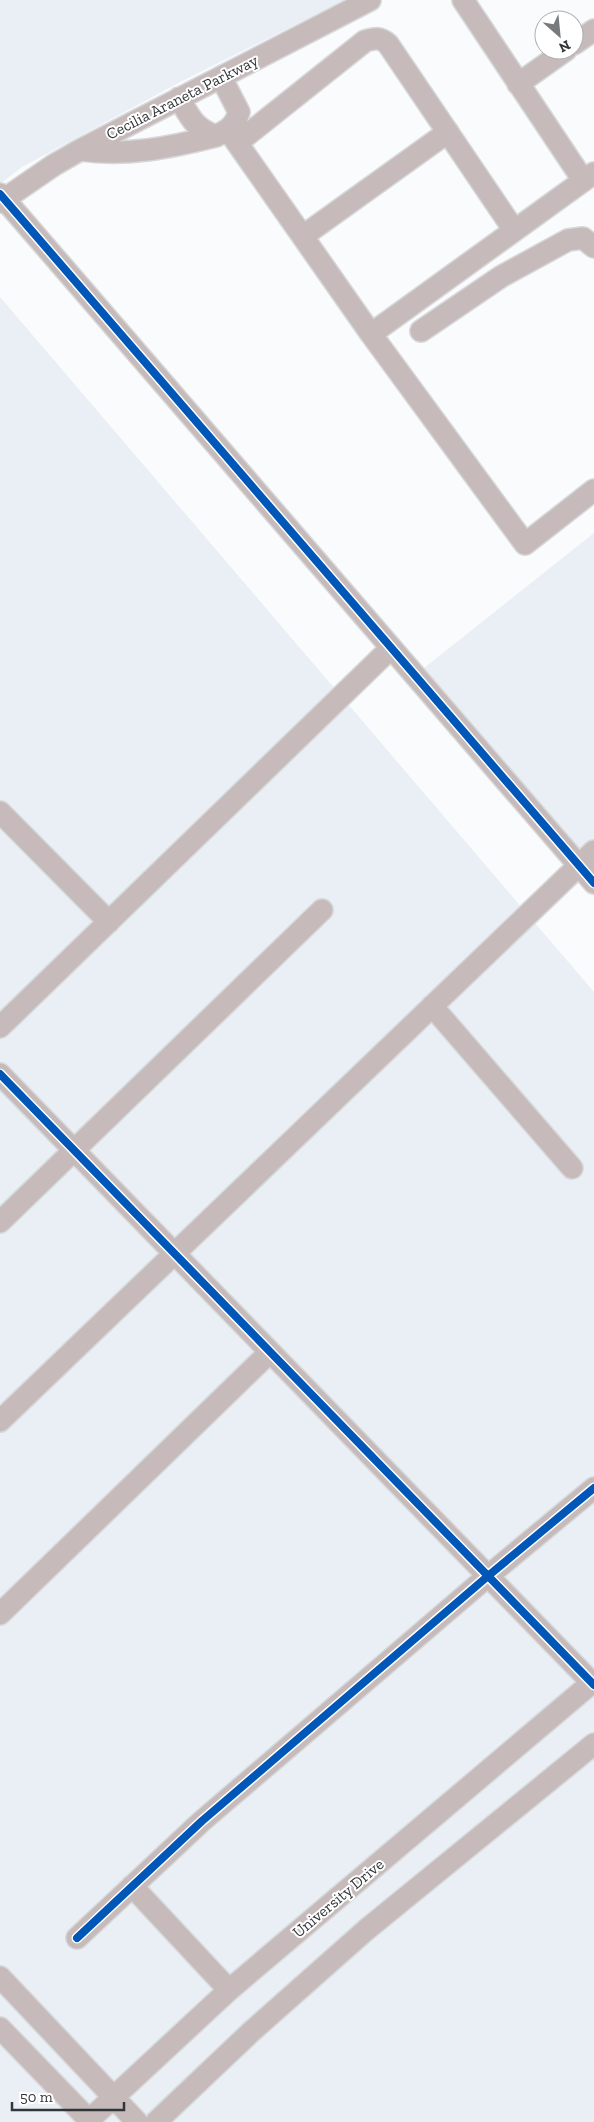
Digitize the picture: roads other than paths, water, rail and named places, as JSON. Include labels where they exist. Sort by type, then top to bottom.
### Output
[{"type":"street","name":"Cecilia Araneta Parkway","points":[[1,198],[120,128],[370,0]]},
{"type":"street","points":[[371,334],[589,176],[518,84],[462,0]]},
{"type":"street","points":[[80,150],[104,153],[132,151],[181,145],[227,136],[358,47],[374,38],[382,39],[388,44],[514,230]]},
{"type":"street","points":[[518,84],[552,60]]},
{"type":"street","points":[[221,76],[239,112],[236,122],[227,136]]},
{"type":"street","points":[[179,98],[193,122],[202,131],[227,136],[303,236],[371,334],[525,544],[594,490]]},
{"type":"street","points":[[120,128],[132,151]]},
{"type":"street","points":[[303,236],[448,132]]},
{"type":"street","points":[[1,198],[594,884]]},
{"type":"street","points":[[421,331],[502,276],[568,240],[583,238],[594,247]]},
{"type":"street","points":[[0,1027],[391,648]]},
{"type":"street","points":[[0,812],[109,922]]},
{"type":"street","points":[[0,1421],[176,1255],[594,851]]},
{"type":"street","points":[[0,1222],[322,910]]},
{"type":"street","points":[[432,1006],[572,1168]]},
{"type":"street","points":[[0,1074],[593,1683]]},
{"type":"street","points":[[0,1614],[270,1352]]},
{"type":"street","points":[[77,1938],[202,1821],[488,1576],[594,1488]]},
{"type":"street","name":"University Drive","points":[[89,2121],[229,1990],[593,1683]]},
{"type":"street","points":[[156,2122],[252,2031],[359,1937],[594,1744]]},
{"type":"street","points":[[132,1886],[229,1990]]},
{"type":"street","points":[[0,1977],[137,2122]]},
{"type":"street","points":[[0,2028],[89,2121]]}]
